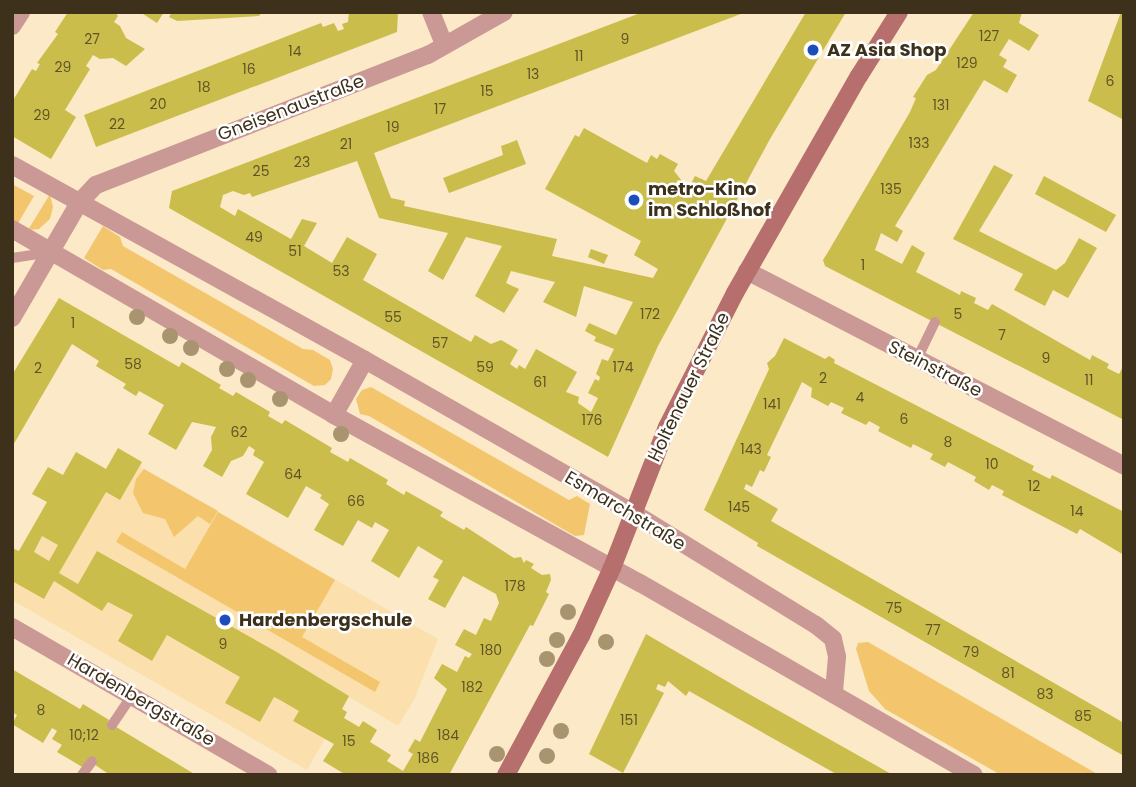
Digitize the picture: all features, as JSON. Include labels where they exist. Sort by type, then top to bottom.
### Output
[{"type":"main road","name":"Holtenauer Straße","points":[[506,775],[581,636],[612,568],[667,427],[747,271],[859,76],[899,12]]},
{"type":"street","points":[[12,26],[21,12]]},
{"type":"street","points":[[431,12],[444,45]]},
{"type":"street","name":"Gneisenaustraße","points":[[79,203],[96,184],[417,60],[494,15]]},
{"type":"street","name":"Esmarchstraße","points":[[12,165],[365,360],[632,512],[828,634],[834,639],[837,657],[834,694]]},
{"type":"street","points":[[12,318],[79,203]]},
{"type":"street","points":[[12,229],[334,415],[612,568],[974,775]]},
{"type":"street","name":"Steinstraße","points":[[747,271],[1124,466]]},
{"type":"street","points":[[334,415],[365,360]]},
{"type":"street","name":"Hardenbergstraße","points":[[12,627],[268,775]]},
{"type":"lane","points":[[12,258],[52,252]]},
{"type":"lane","points":[[917,359],[935,322]]},
{"type":"lane","points":[[112,725],[132,694]]},
{"type":"lane","points":[[82,775],[92,761]]},
{"type":"shaded area","points":[[12,184],[34,196],[17,225],[12,223]]},
{"type":"shaded area","points":[[50,194],[53,207],[50,219],[39,229],[28,230]]},
{"type":"shaded area","points":[[103,226],[120,237],[123,246],[303,349],[313,350],[330,360],[333,369],[331,379],[325,385],[314,386],[111,269],[103,270],[84,258]]},
{"type":"shaded area","points":[[371,387],[569,500],[577,496],[590,504],[584,535],[575,536],[369,416],[360,414],[356,399],[362,390]]},
{"type":"shaded area","name":"Hardenbergschule","points":[[118,448],[142,462],[140,466],[144,469],[438,639],[415,698],[398,726],[349,697],[307,770],[12,600],[12,562],[76,452],[106,469]]},
{"type":"shaded area","points":[[144,469],[218,511],[210,524],[198,516],[174,537],[165,519],[143,513],[133,493],[136,479]]},
{"type":"shaded area","points":[[218,512],[335,580],[302,637],[380,682],[375,692],[116,542],[122,532],[185,569]]},
{"type":"shaded area","points":[[868,642],[1099,775],[1001,775],[885,709],[869,691],[856,649],[858,643]]},
{"type":"building","points":[[68,12],[115,12],[118,16],[114,22],[120,26],[126,38],[145,49],[126,66],[113,58],[100,59],[93,55],[86,66],[90,69],[65,110],[76,117],[51,159],[12,136],[12,102],[32,69],[36,71],[40,64],[37,63],[58,34],[55,32]]},
{"type":"building","points":[[140,12],[164,12],[157,23]]},
{"type":"building","points":[[172,12],[262,12],[259,16],[177,21],[169,17]]},
{"type":"building","points":[[349,12],[398,12],[397,32],[96,147],[84,115],[321,23],[323,27],[334,23],[338,31],[344,29],[342,24],[348,22]]},
{"type":"building","points":[[643,12],[746,12],[374,153],[391,198],[405,201],[404,206],[557,239],[552,256],[653,278],[658,269],[634,255],[641,241],[545,189],[575,135],[579,137],[584,128],[647,163],[651,155],[657,159],[660,154],[678,164],[674,171],[682,181],[679,194],[684,197],[695,176],[706,181],[806,12],[846,12],[770,139],[658,346],[608,457],[169,208],[172,191]],"holes":[[[357,161],[379,218],[448,233],[428,271],[443,280],[466,237],[502,246],[475,296],[504,313],[519,289],[506,283],[511,271],[555,282],[543,302],[576,317],[584,286],[633,302],[616,335],[589,323],[585,331],[596,337],[594,341],[614,349],[608,361],[602,359],[596,374],[600,377],[599,381],[595,379],[588,393],[598,398],[591,412],[578,403],[579,397],[566,392],[577,372],[536,349],[525,369],[519,365],[517,369],[510,364],[518,350],[501,340],[491,344],[475,335],[471,342],[363,280],[377,254],[347,237],[332,263],[304,246],[317,223],[302,219],[291,239],[238,209],[235,216],[220,207],[223,195],[233,191],[244,195],[250,193],[252,197]]]},
{"type":"building","points":[[974,12],[1022,12],[1019,23],[1039,35],[1029,51],[1009,39],[999,55],[1007,60],[1003,67],[1017,75],[1007,93],[984,80],[895,226],[903,231],[897,242],[881,233],[875,250],[902,264],[912,245],[925,253],[916,272],[960,295],[961,291],[976,298],[974,303],[988,310],[992,304],[1090,360],[1092,355],[1109,364],[1107,368],[1119,374],[1124,365],[1124,420],[825,266],[823,260],[910,112],[916,98],[913,97],[927,75],[936,70]]},
{"type":"building","points":[[1121,12],[1124,12],[1124,120],[1088,101]]},
{"type":"building","points":[[517,140],[526,164],[449,193],[443,178],[503,155],[501,146]]},
{"type":"building","points":[[994,165],[1013,175],[979,231],[1056,270],[1065,263],[1079,238],[1097,248],[1068,298],[1053,290],[1045,306],[1014,290],[1023,274],[953,239]]},
{"type":"building","points":[[1044,176],[1116,215],[1106,232],[1035,194]]},
{"type":"building","points":[[591,249],[608,255],[604,264],[588,257]]},
{"type":"building","points":[[59,298],[179,367],[182,362],[221,385],[219,388],[233,396],[236,392],[270,412],[268,416],[282,424],[285,420],[332,448],[330,452],[348,462],[350,458],[388,480],[386,484],[404,495],[406,491],[443,512],[440,516],[450,522],[464,530],[466,527],[514,558],[521,557],[524,563],[526,560],[534,564],[531,568],[542,575],[550,574],[551,580],[546,592],[549,594],[533,626],[530,625],[449,775],[346,775],[323,761],[334,744],[293,721],[299,711],[274,697],[260,722],[225,703],[240,677],[167,635],[152,661],[118,641],[133,615],[108,602],[102,611],[54,581],[44,599],[12,581],[12,548],[19,551],[47,502],[32,494],[48,467],[63,475],[76,452],[106,469],[118,448],[142,462],[120,500],[106,492],[59,573],[78,584],[97,551],[275,651],[349,696],[342,709],[347,712],[344,718],[359,727],[363,721],[377,730],[370,742],[391,755],[387,761],[403,771],[413,754],[408,751],[415,739],[420,742],[447,689],[434,678],[442,664],[457,672],[465,656],[469,658],[472,654],[455,645],[464,629],[476,635],[484,618],[491,621],[499,603],[496,594],[463,576],[445,608],[428,599],[439,580],[433,577],[443,561],[418,546],[399,578],[371,561],[389,530],[375,522],[372,528],[358,520],[343,546],[314,530],[329,504],[320,498],[322,495],[306,486],[288,518],[246,494],[264,462],[253,455],[255,450],[249,446],[243,456],[231,461],[222,477],[203,466],[212,450],[211,437],[216,427],[192,422],[176,450],[148,434],[164,405],[139,391],[136,396],[123,388],[126,384],[96,366],[99,361],[72,344],[12,447],[12,375]],"holes":[[[42,536],[58,545],[49,561],[34,552]]]},
{"type":"building","points":[[784,338],[825,359],[829,356],[835,360],[834,363],[1034,466],[1032,470],[1050,479],[1052,475],[1124,512],[1124,555],[1080,529],[1077,534],[1002,495],[1004,491],[992,485],[989,490],[974,481],[976,477],[948,462],[945,467],[930,459],[933,454],[913,444],[911,448],[878,431],[880,427],[869,421],[866,425],[841,413],[844,408],[831,402],[828,406],[811,397],[812,388],[802,382],[767,455],[771,457],[764,472],[760,470],[752,487],[746,484],[744,489],[778,509],[771,521],[1124,723],[1124,756],[757,546],[758,543],[704,510],[769,369],[767,363],[775,356]]},
{"type":"building","points":[[646,634],[893,775],[838,775],[689,691],[686,696],[668,681],[665,687],[658,684],[656,689],[664,693],[623,773],[589,754]]},
{"type":"building","points":[[12,669],[80,709],[83,704],[196,775],[110,775],[88,760],[84,768],[57,752],[62,745],[52,739],[57,731],[52,728],[43,743],[12,724],[17,715],[12,712]]},
{"type":"place","name":"AZ Asia Shop","points":[[813,50]]},
{"type":"place","name":"metro-Kino im Schloßhof","points":[[634,200]]},
{"type":"place","name":"Hardenbergschule","points":[[225,620]]}]
